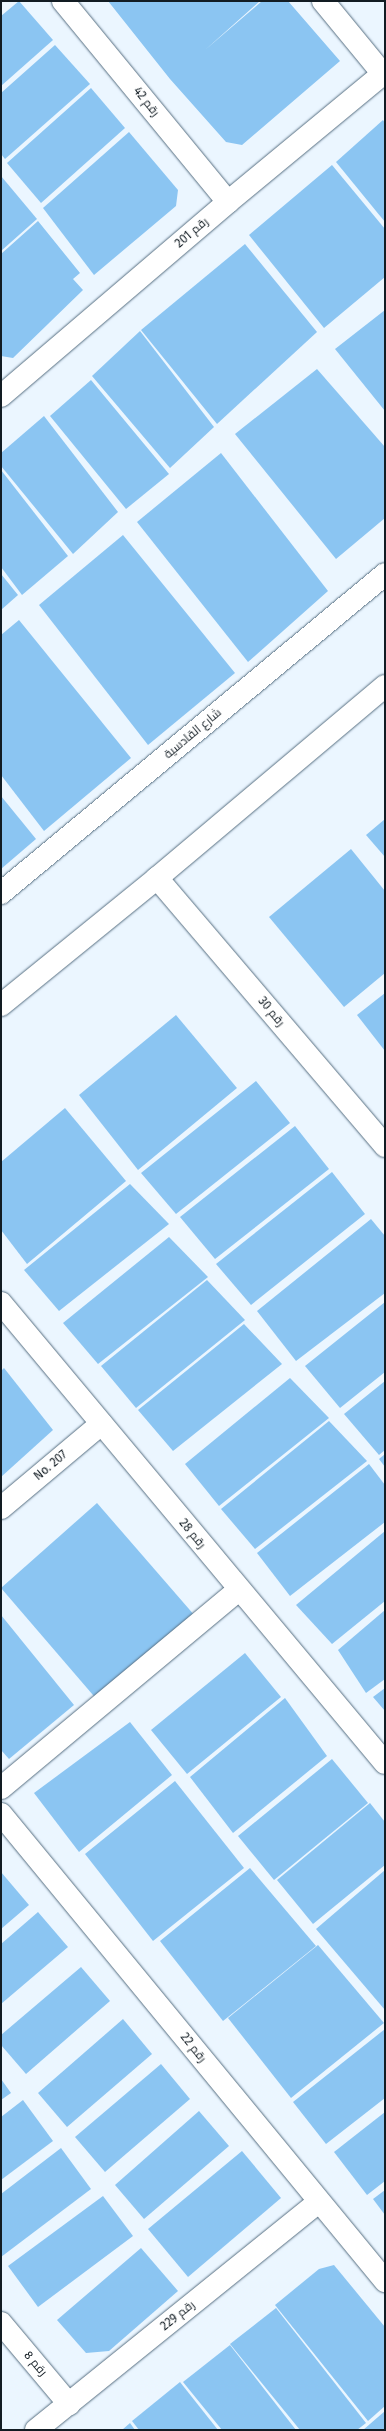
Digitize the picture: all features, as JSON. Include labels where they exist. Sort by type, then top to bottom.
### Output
[{"type":"street","name":"رقم 42","points":[[64,1],[228,202]]},
{"type":"street","points":[[322,1],[384,73]]},
{"type":"street","name":"رقم 201","points":[[1,396],[228,202],[384,73]]},
{"type":"street","name":"شارع القادسية","points":[[1,893],[385,574]]},
{"type":"street","points":[[1,1005],[157,878],[385,686]]},
{"type":"street","name":"رقم 30","points":[[157,878],[385,1146]]},
{"type":"street","name":"رقم 28","points":[[1,1303],[239,1590],[385,1763]]},
{"type":"street","name":"No. 207","points":[[1,1508],[101,1424]]},
{"type":"street","points":[[1,1788],[239,1590]]},
{"type":"street","name":"رقم 22","points":[[1,1814],[385,2281]]},
{"type":"street","name":"رقم 229","points":[[36,2430],[319,2202]]},
{"type":"street","name":"رقم 8","points":[[1,2323],[69,2404]]},
{"type":"building","points":[[19,1],[53,40],[1,86],[1,16]]},
{"type":"building","points":[[108,1],[260,1],[205,50],[262,1],[288,1],[340,61],[242,145],[226,142],[170,79]]},
{"type":"building","points":[[55,45],[90,84],[5,159],[1,154],[1,93]]},
{"type":"building","points":[[91,88],[125,128],[41,203],[7,163]]},
{"type":"building","points":[[383,120],[385,123],[385,222],[336,162]]},
{"type":"building","points":[[129,132],[178,190],[176,206],[94,275],[43,208]]},
{"type":"building","points":[[332,165],[385,229],[385,277],[324,328],[249,235]]},
{"type":"building","points":[[1,176],[37,219],[1,251]]},
{"type":"building","points":[[38,221],[80,273],[73,279],[83,290],[13,358],[1,356],[1,254]]},
{"type":"building","points":[[245,244],[317,332],[217,424],[141,330]]},
{"type":"building","points":[[385,310],[385,411],[335,349]]},
{"type":"building","points":[[140,331],[214,427],[170,468],[92,376]]},
{"type":"building","points":[[317,369],[385,447],[385,518],[336,559],[235,434]]},
{"type":"building","points":[[91,380],[169,474],[126,509],[50,416]]},
{"type":"building","points":[[44,416],[118,512],[73,554],[1,466],[1,453]]},
{"type":"building","points":[[221,453],[328,591],[248,662],[137,522]]},
{"type":"building","points":[[1,470],[68,556],[22,595],[1,567]]},
{"type":"building","points":[[123,535],[235,673],[148,745],[39,605]]},
{"type":"building","points":[[1,574],[18,595],[1,610]]},
{"type":"building","points":[[19,620],[131,758],[44,831],[1,775],[1,635]]},
{"type":"building","points":[[1,796],[36,839],[1,869]]},
{"type":"building","points":[[385,819],[385,857],[366,835]]},
{"type":"building","points":[[351,849],[385,891],[385,973],[344,1007],[269,917]]},
{"type":"building","points":[[385,993],[385,1051],[357,1015]]},
{"type":"building","points":[[176,1015],[237,1088],[138,1170],[79,1095]]},
{"type":"building","points":[[256,1081],[290,1123],[176,1214],[141,1173]]},
{"type":"building","points":[[65,1108],[126,1181],[27,1264],[1,1230],[1,1162]]},
{"type":"building","points":[[295,1126],[329,1169],[215,1259],[180,1217]]},
{"type":"building","points":[[332,1172],[365,1214],[251,1305],[216,1264]]},
{"type":"building","points":[[130,1184],[169,1224],[59,1311],[24,1270]]},
{"type":"building","points":[[371,1219],[385,1236],[385,1293],[296,1361],[257,1311]]},
{"type":"building","points":[[169,1237],[208,1277],[98,1364],[63,1323]]},
{"type":"building","points":[[207,1280],[245,1320],[136,1408],[101,1366]]},
{"type":"building","points":[[385,1302],[385,1372],[340,1408],[305,1366]]},
{"type":"building","points":[[244,1324],[282,1364],[173,1451],[138,1410]]},
{"type":"building","points":[[4,1368],[53,1430],[1,1477],[1,1371]]},
{"type":"building","points":[[290,1378],[329,1418],[219,1506],[185,1464]]},
{"type":"building","points":[[385,1381],[385,1450],[379,1455],[344,1414]]},
{"type":"building","points":[[329,1421],[367,1461],[255,1549],[221,1509]]},
{"type":"building","points":[[385,1454],[385,1467],[379,1459]]},
{"type":"building","points":[[369,1464],[385,1485],[385,1522],[290,1596],[257,1553]]},
{"type":"building","points":[[97,1503],[202,1624],[105,1709],[1,1588]]},
{"type":"building","points":[[385,1531],[385,1601],[332,1644],[296,1605]]},
{"type":"building","points":[[385,1610],[385,1679],[366,1693],[338,1650]]},
{"type":"building","points":[[1,1615],[74,1705],[9,1759],[1,1750]]},
{"type":"building","points":[[245,1653],[281,1697],[187,1774],[151,1730]]},
{"type":"building","points":[[385,1688],[385,1711],[373,1697]]},
{"type":"building","points":[[285,1698],[327,1756],[233,1833],[190,1777]]},
{"type":"building","points":[[130,1722],[172,1775],[79,1852],[34,1793]]},
{"type":"building","points":[[332,1759],[368,1803],[274,1880],[238,1836]]},
{"type":"building","points":[[175,1781],[244,1868],[153,1941],[85,1854]]},
{"type":"building","points":[[370,1803],[385,1822],[385,1865],[313,1924],[277,1880]]},
{"type":"building","points":[[250,1868],[316,1946],[223,2021],[160,1941]]},
{"type":"building","points":[[385,1870],[385,2010],[316,1929]]},
{"type":"building","points":[[1,1872],[29,1905],[1,1929]]},
{"type":"building","points":[[38,1912],[68,1947],[1,2004],[1,1944]]},
{"type":"building","points":[[318,1945],[384,2023],[291,2098],[228,2018]]},
{"type":"building","points":[[81,1967],[110,2001],[26,2074],[1,2045],[1,2035]]},
{"type":"building","points":[[123,2019],[152,2054],[67,2127],[38,2093]]},
{"type":"building","points":[[385,2029],[385,2098],[326,2144],[293,2102]]},
{"type":"building","points":[[161,2064],[190,2099],[105,2172],[75,2137]]},
{"type":"building","points":[[1,2079],[11,2093],[1,2100]]},
{"type":"building","points":[[23,2100],[53,2141],[1,2180],[1,2117]]},
{"type":"building","points":[[199,2111],[229,2146],[144,2219],[115,2185]]},
{"type":"building","points":[[385,2112],[385,2181],[367,2195],[334,2152]]},
{"type":"building","points":[[61,2148],[91,2189],[1,2257],[1,2194]]},
{"type":"building","points":[[242,2151],[281,2198],[188,2277],[148,2229]]},
{"type":"building","points":[[385,2190],[385,2215],[373,2199]]},
{"type":"building","points":[[103,2196],[133,2236],[38,2307],[8,2266]]},
{"type":"building","points":[[141,2248],[178,2291],[109,2351],[86,2353],[57,2320]]},
{"type":"building","points":[[334,2265],[385,2327],[385,2406],[368,2421],[275,2305],[319,2269]]},
{"type":"building","points":[[276,2308],[366,2423],[357,2430],[300,2430],[230,2344]]},
{"type":"building","points":[[230,2345],[296,2430],[222,2430],[183,2382]]},
{"type":"building","points":[[180,2382],[218,2430],[139,2430],[132,2421]]},
{"type":"building","points":[[385,2411],[385,2430],[363,2430]]},
{"type":"building","points":[[130,2423],[135,2430],[122,2430]]}]
